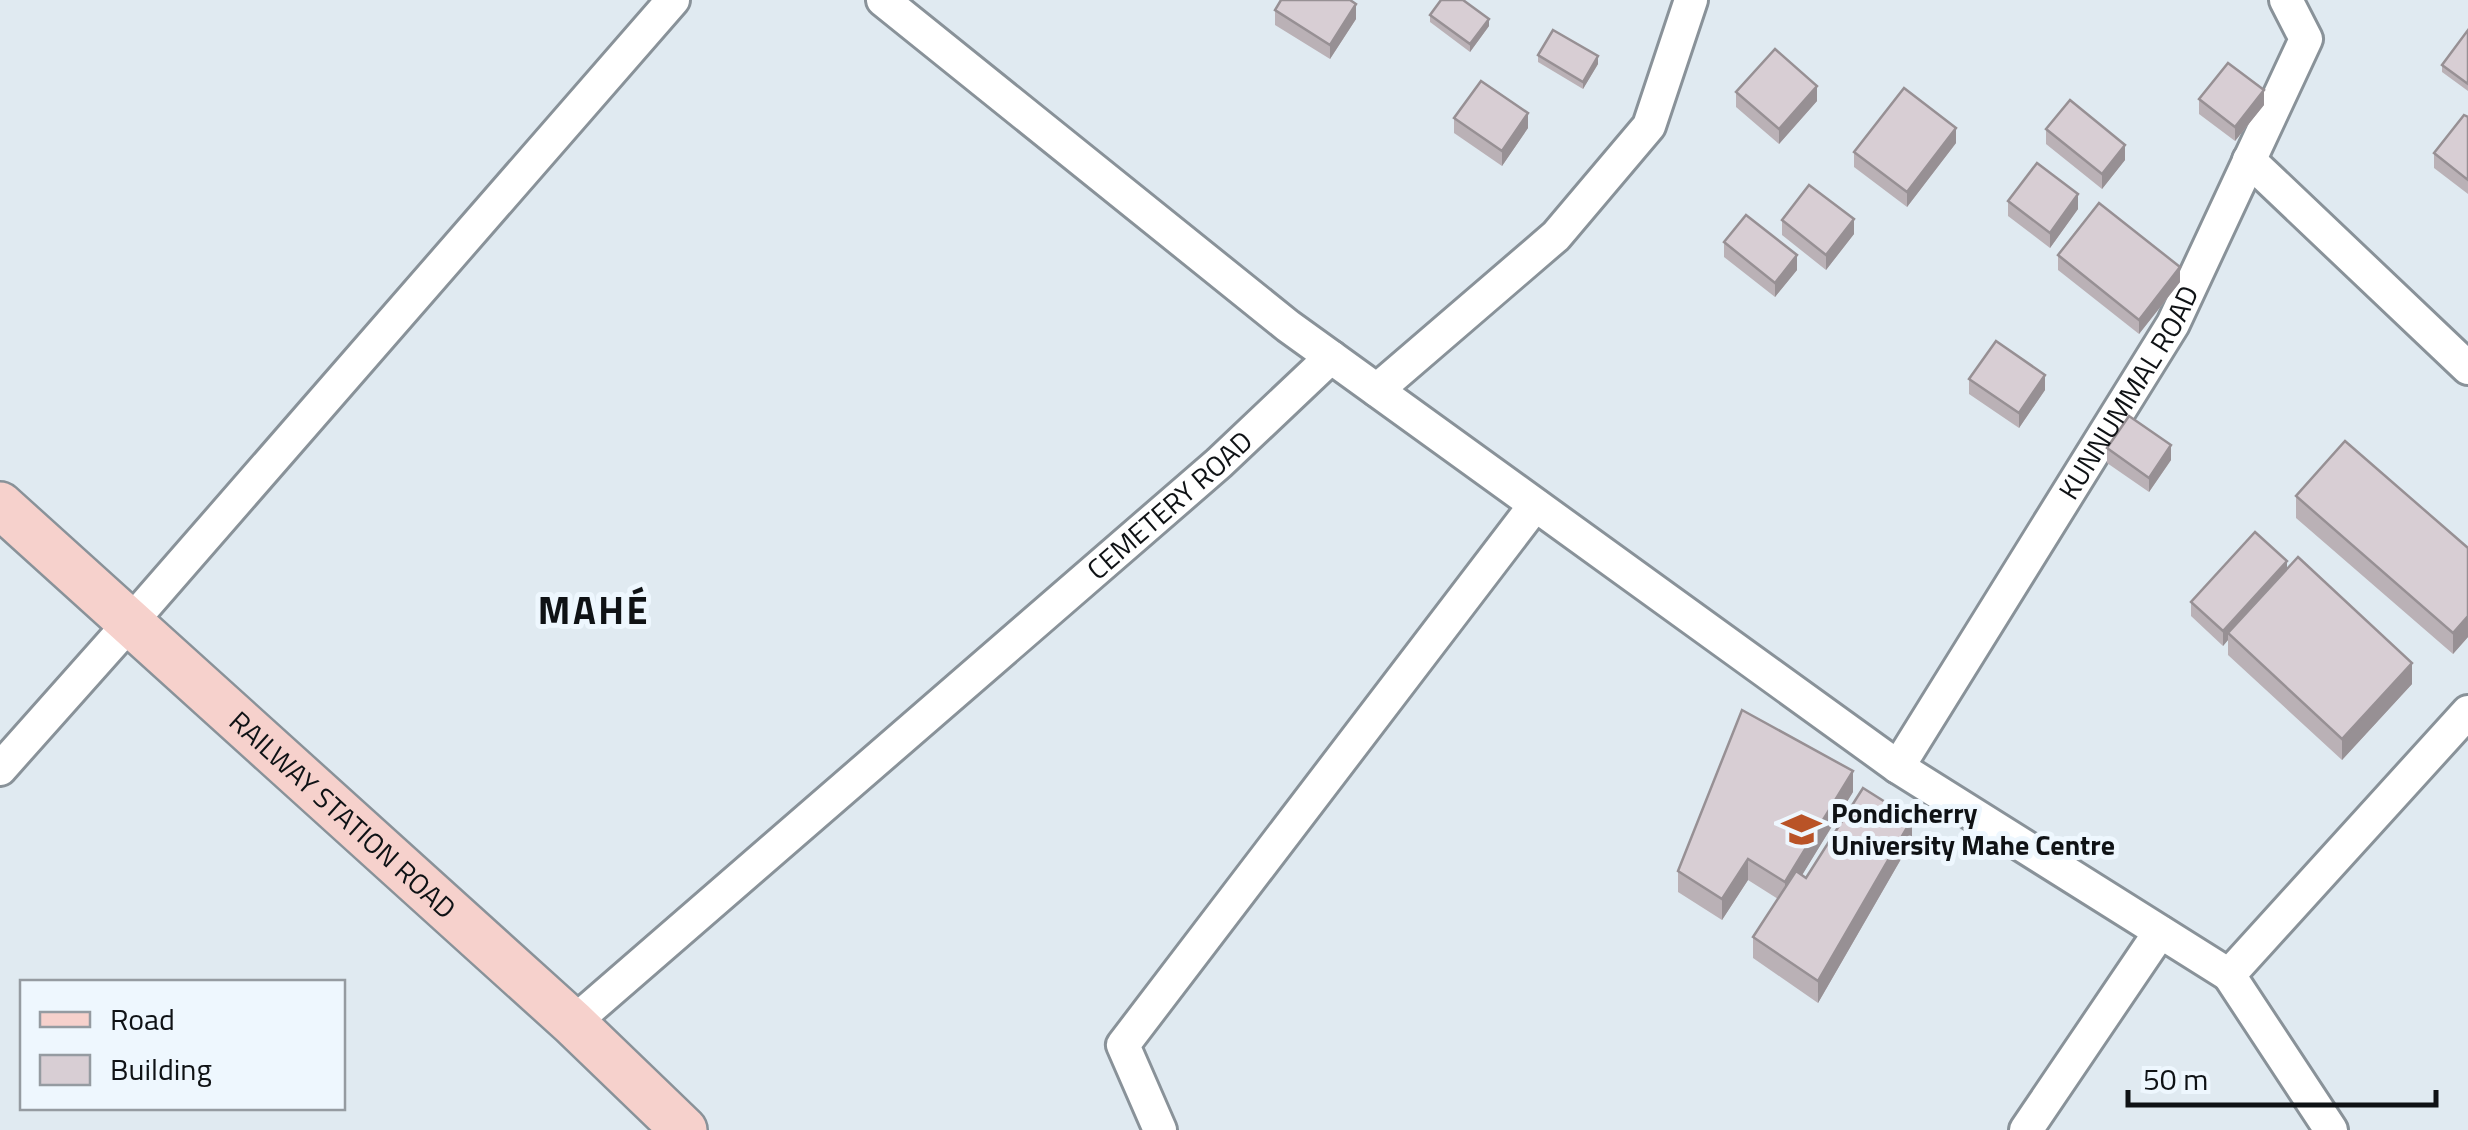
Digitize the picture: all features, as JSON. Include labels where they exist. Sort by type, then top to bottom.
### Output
[{"type":"street","points":[[0,769],[673,0]]},
{"type":"street","points":[[883,0],[1288,326],[1535,506],[1898,768],[2229,975],[2331,1130]]},
{"type":"street","points":[[1377,390],[1556,236],[1649,126],[1691,0]]},
{"type":"street","name":"KUNNUMMAL ROAD","points":[[1898,768],[2173,324],[2306,39],[2286,0]]},
{"type":"street","points":[[2249,160],[2468,368]]},
{"type":"street","name":"CEMETERY ROAD","points":[[573,1024],[1220,463],[1331,358]]},
{"type":"street","name":"RAILWAY STATION ROAD","points":[[0,506],[573,1024],[667,1124]]},
{"type":"street","points":[[1160,1130],[1124,1045],[1535,506]]},
{"type":"street","points":[[2229,975],[2468,712]]},
{"type":"street","points":[[2026,1130],[2160,932]]},
{"type":"building","points":[[1281,0],[1350,0],[1356,4],[1330,45],[1275,10]]},
{"type":"building","points":[[1441,0],[1463,0],[1489,19],[1470,44],[1430,15]]},
{"type":"building","points":[[1553,30],[1598,56],[1583,82],[1538,55]]},
{"type":"building","points":[[2468,30],[2468,84],[2442,65]]},
{"type":"building","points":[[1775,49],[1817,86],[1779,129],[1736,92]]},
{"type":"building","points":[[2228,63],[2264,90],[2235,127],[2199,99]]},
{"type":"building","points":[[1481,81],[1528,113],[1502,151],[1454,118]]},
{"type":"building","points":[[1904,88],[1956,128],[1907,192],[1854,152]]},
{"type":"building","points":[[2070,100],[2125,145],[2102,174],[2046,129]]},
{"type":"building","points":[[2464,115],[2468,117],[2468,180],[2434,153]]},
{"type":"building","points":[[2037,163],[2078,194],[2050,233],[2008,201]]},
{"type":"building","points":[[1809,185],[1854,219],[1826,255],[1782,220]]},
{"type":"building","points":[[2099,203],[2180,267],[2139,320],[2058,255]]},
{"type":"building","points":[[1746,215],[1797,255],[1775,283],[1724,242]]},
{"type":"building","points":[[1996,341],[2045,375],[2019,413],[1969,379]]},
{"type":"building","points":[[2129,416],[2171,445],[2149,478],[2107,448]]},
{"type":"building","points":[[2345,441],[2468,548],[2468,616],[2453,633],[2296,496]]},
{"type":"building","points":[[2255,532],[2287,561],[2223,631],[2191,602]]},
{"type":"building","points":[[2298,557],[2412,663],[2342,739],[2228,633]]},
{"type":"building","points":[[1742,710],[1853,771],[1785,882],[1748,859],[1722,899],[1678,871]]},
{"type":"building","points":[[1863,788],[1912,819],[1818,981],[1753,937],[1796,871],[1806,878]]},
{"type":"place","name":"Pondicherry University Mahe Centre","points":[[1801,829]]},
{"type":"district","name":"MAHÉ","points":[[594,611]]}]
